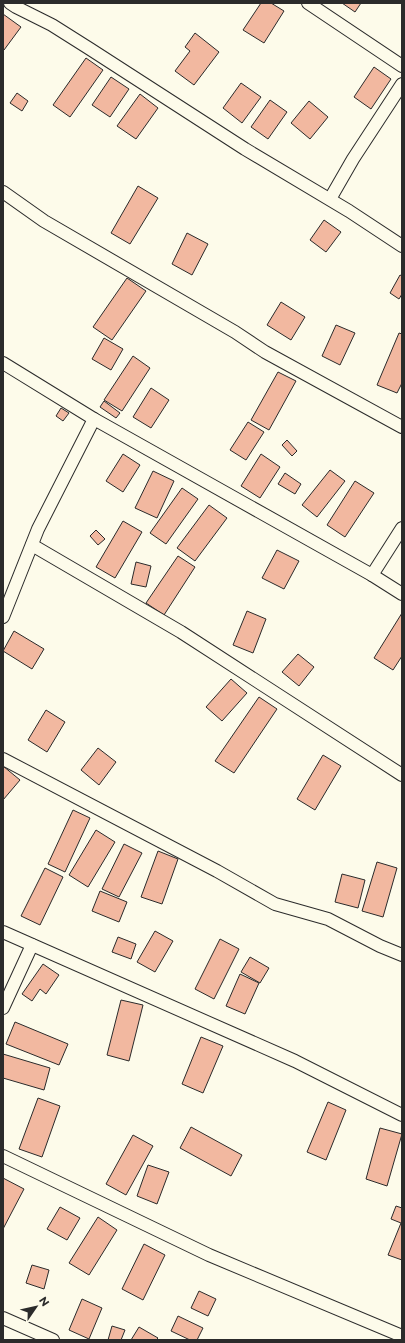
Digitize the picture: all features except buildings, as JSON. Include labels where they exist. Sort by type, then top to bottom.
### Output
[{"type":"street","points":[[10,3],[52,25],[245,149],[330,199],[402,246]]},
{"type":"street","points":[[308,3],[402,66]]},
{"type":"street","points":[[330,199],[353,159],[402,84]]},
{"type":"street","points":[[3,192],[44,221],[235,332],[265,352],[402,427]]},
{"type":"street","points":[[3,363],[94,419],[372,575],[402,594]]},
{"type":"street","points":[[3,617],[38,529],[94,419]]},
{"type":"street","points":[[372,575],[402,528]]},
{"type":"street","points":[[32,545],[182,632],[402,775]]},
{"type":"street","points":[[3,759],[275,904],[328,919],[380,946],[402,955]]},
{"type":"street","points":[[3,932],[295,1061],[402,1115]]},
{"type":"street","points":[[3,1008],[32,945]]},
{"type":"street","points":[[3,1156],[209,1255],[402,1336]]},
{"type":"street","points":[[3,1318],[53,1340]]}]
